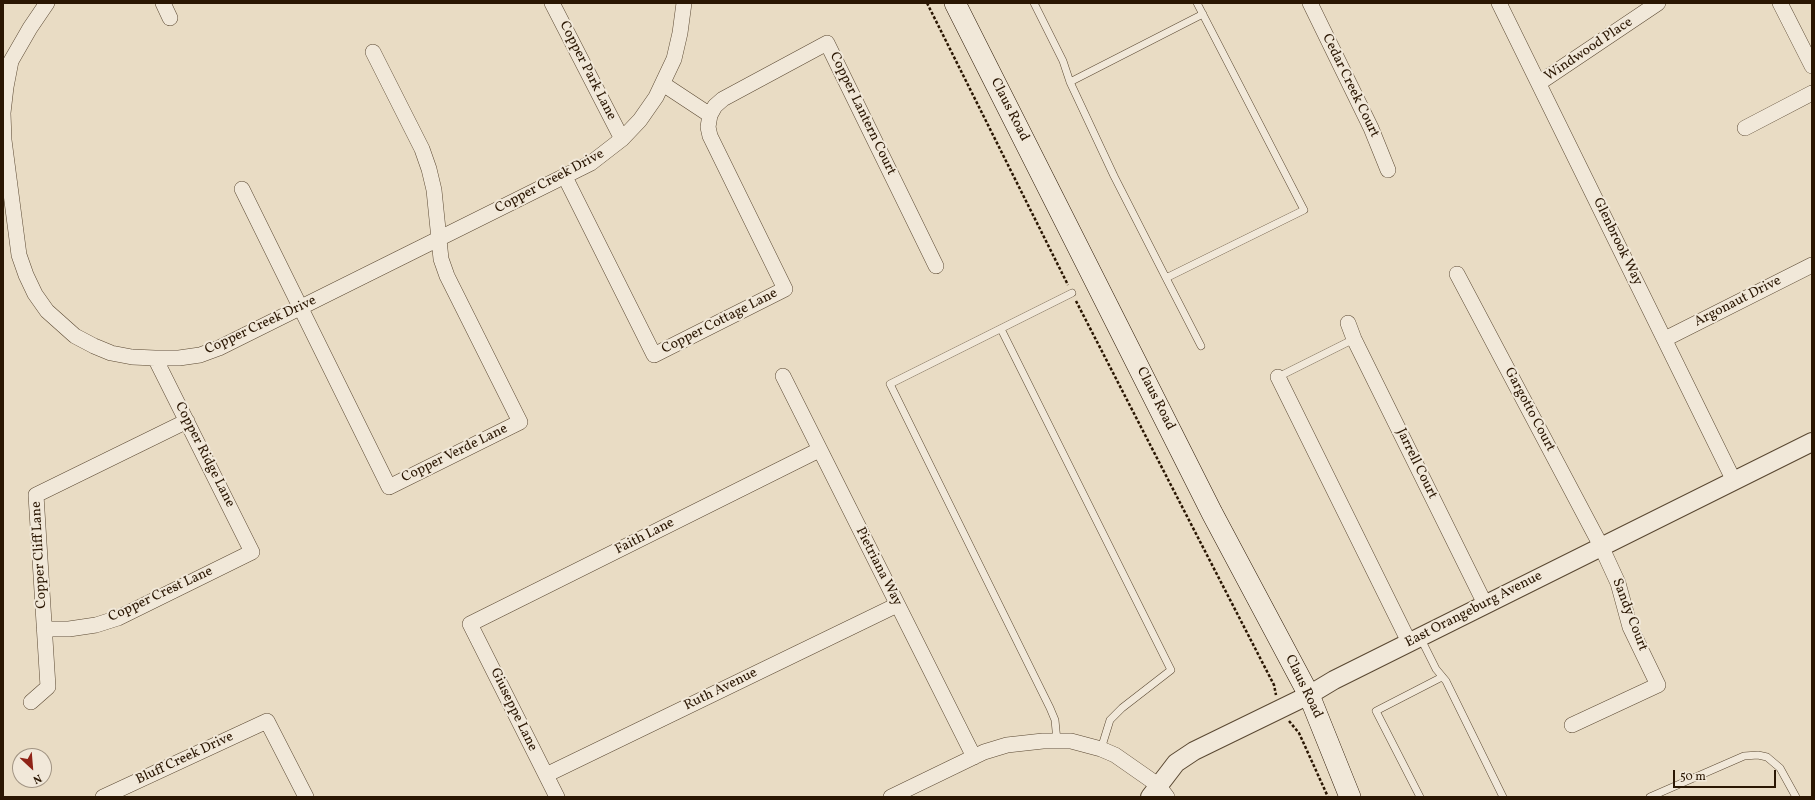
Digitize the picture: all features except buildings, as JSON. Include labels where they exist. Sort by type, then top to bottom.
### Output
[{"type":"main road","name":"Claus Road","points":[[955,3],[1212,514],[1309,695],[1350,797]]},
{"type":"street","name":"Copper Creek Drive","points":[[47,3],[30,28],[11,61],[3,113],[4,140],[20,255],[26,275],[35,294],[47,311],[75,336],[111,353],[132,357],[155,358],[179,358],[200,355],[219,348],[591,163],[622,139],[640,120],[663,84],[674,59],[680,33],[684,3]]},
{"type":"street","points":[[162,3],[170,18]]},
{"type":"street","name":"Copper Park Lane","points":[[552,3],[622,139]]},
{"type":"street","name":"Cedar Creek Court","points":[[1310,3],[1371,128],[1388,170]]},
{"type":"street","name":"Glenbrook Way","points":[[1498,3],[1539,83],[1734,481]]},
{"type":"street","name":"Windwood Place","points":[[1539,83],[1658,3]]},
{"type":"street","points":[[1780,3],[1812,66]]},
{"type":"street","name":"Copper Lantern Court","points":[[710,115],[722,98],[827,43],[936,266]]},
{"type":"street","points":[[373,52],[422,149],[429,169],[438,214],[438,240]]},
{"type":"street","points":[[663,84],[710,115]]},
{"type":"street","points":[[1745,128],[1812,93]]},
{"type":"street","name":"Copper Cottage Lane","points":[[565,177],[654,355],[785,289],[710,136],[708,127],[710,115]]},
{"type":"street","points":[[242,189],[300,308]]},
{"type":"street","name":"Copper Verde Lane","points":[[300,308],[389,487],[513,426],[520,422],[447,276],[441,259],[438,240]]},
{"type":"street","name":"Argonaut Drive","points":[[1664,339],[1812,265]]},
{"type":"street","name":"Gargotto Court","points":[[1457,274],[1600,546]]},
{"type":"street","name":"Jarrell Court","points":[[1348,323],[1354,339],[1485,604]]},
{"type":"street","name":"Copper Ridge Lane","points":[[155,358],[252,552]]},
{"type":"street","name":"Pietriana Way","points":[[783,376],[974,757]]},
{"type":"street","points":[[1278,377],[1414,640]]},
{"type":"street","name":"Copper Cliff Lane","points":[[31,702],[48,687],[36,495],[187,421]]},
{"type":"street","name":"East Orangeburg Avenue","points":[[1158,793],[1176,764],[1194,751],[1309,695],[1334,680],[1600,546],[1812,442]]},
{"type":"street","name":"Faith Lane","points":[[470,624],[819,450]]},
{"type":"street","name":"Sandy Court","points":[[1572,725],[1658,685],[1630,627],[1618,584],[1600,546]]},
{"type":"street","name":"Copper Crest Lane","points":[[44,628],[69,629],[96,625],[118,618],[252,552]]},
{"type":"street","name":"Ruth Avenue","points":[[546,775],[897,605]]},
{"type":"street","name":"Giuseppe Lane","points":[[470,624],[557,797]]},
{"type":"street","name":"Bluff Creek Drive","points":[[103,797],[267,721],[306,797]]},
{"type":"street","points":[[890,797],[974,757],[1007,745],[1057,741],[1071,741],[1101,749],[1115,755],[1158,793]]},
{"type":"lane","points":[[1034,3],[1063,61],[1070,82],[1114,176],[1201,346]]},
{"type":"lane","points":[[1166,278],[1304,210],[1197,3]]},
{"type":"lane","points":[[1070,82],[1203,14]]},
{"type":"lane","points":[[1057,741],[1055,720],[1050,708],[890,384],[1072,293]]},
{"type":"lane","points":[[1001,329],[1171,670],[1122,708],[1110,720],[1101,749]]},
{"type":"lane","points":[[1278,377],[1354,339]]},
{"type":"lane","points":[[1414,640],[1442,677],[1502,797]]},
{"type":"lane","points":[[1420,797],[1376,710],[1442,677]]},
{"type":"lane","points":[[1650,797],[1744,756],[1758,755],[1767,757],[1780,768],[1796,797]]},
{"type":"path","points":[[927,3],[1072,293],[1274,685],[1282,708],[1291,725],[1298,733],[1328,797]]}]
